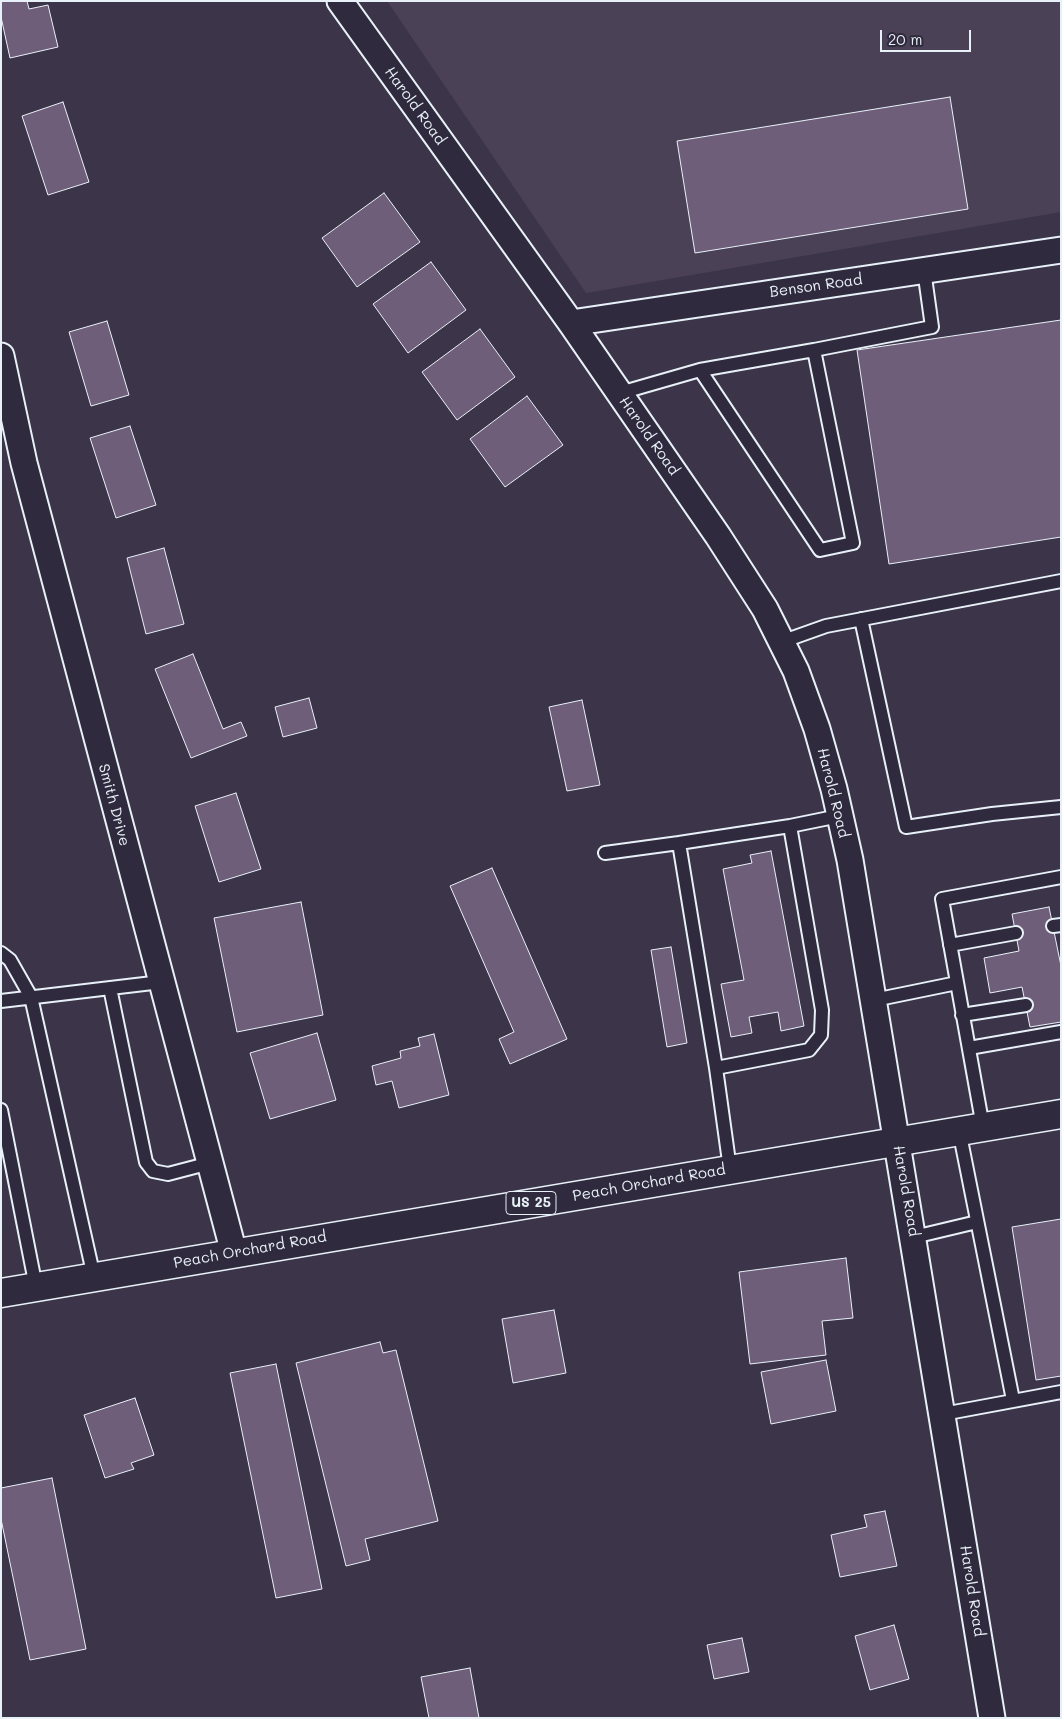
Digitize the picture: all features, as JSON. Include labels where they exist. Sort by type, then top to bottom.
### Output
[{"type":"main road","name":"Peach Orchard Road","points":[[1,1293],[1061,1114]]},
{"type":"street","name":"Harold Road","points":[[340,1],[620,393],[755,592],[765,608],[796,671],[817,729],[834,789],[850,860],[992,1718]]},
{"type":"street","name":"Benson Road","points":[[571,323],[1061,250]]},
{"type":"street","name":"Smith Drive","points":[[1,356],[24,463],[234,1253]]},
{"type":"lane","points":[[620,393],[700,370],[932,327],[924,270]]},
{"type":"lane","points":[[700,370],[820,550],[853,542],[814,350]]},
{"type":"lane","points":[[781,642],[826,626],[1061,581]]},
{"type":"lane","points":[[861,619],[906,827],[1061,806]]},
{"type":"lane","points":[[605,854],[790,826],[839,816]]},
{"type":"lane","points":[[716,1068],[808,1050],[821,1035],[822,1010],[790,826]]},
{"type":"lane","points":[[679,843],[716,1068],[730,1169]]},
{"type":"lane","points":[[1013,1400],[977,1222],[971,1129],[969,1048],[942,899],[1061,877]]},
{"type":"lane","points":[[950,945],[1016,933]]},
{"type":"lane","points":[[1,953],[10,960],[31,997],[94,1277]]},
{"type":"lane","points":[[1,1001],[161,982]]},
{"type":"lane","points":[[874,1000],[957,983]]},
{"type":"lane","points":[[110,988],[146,1162],[153,1171],[168,1174],[210,1163]]},
{"type":"lane","points":[[962,1015],[1026,1005]]},
{"type":"lane","points":[[969,1048],[1061,1032]]},
{"type":"lane","points":[[1,1110],[36,1287]]},
{"type":"lane","points":[[914,1238],[977,1222]]},
{"type":"lane","points":[[943,1414],[1061,1392]]},
{"type":"shaded area","points":[[387,1],[1061,1],[1061,212],[586,293]]},
{"type":"building","points":[[1,1],[27,1],[29,9],[48,5],[58,47],[10,58],[1,17]]},
{"type":"building","points":[[950,97],[968,209],[695,253],[677,141]]},
{"type":"building","points":[[63,102],[89,182],[48,195],[22,116]]},
{"type":"building","points":[[384,193],[420,242],[357,287],[322,238]]},
{"type":"building","points":[[431,262],[466,310],[408,353],[373,304]]},
{"type":"building","points":[[1061,320],[1061,537],[889,564],[857,350]]},
{"type":"building","points":[[107,321],[129,395],[91,406],[69,332]]},
{"type":"building","points":[[480,329],[515,377],[457,420],[422,372]]},
{"type":"building","points":[[527,396],[563,445],[505,487],[470,439]]},
{"type":"building","points":[[130,426],[156,505],[116,518],[90,438]]},
{"type":"building","points":[[164,548],[184,624],[146,634],[127,558]]},
{"type":"building","points":[[193,654],[223,729],[241,722],[247,736],[191,758],[155,669]]},
{"type":"building","points":[[309,698],[317,728],[283,737],[275,707]]},
{"type":"building","points":[[582,700],[600,785],[567,791],[549,707]]},
{"type":"building","points":[[236,793],[261,869],[219,882],[195,806]]},
{"type":"building","points":[[771,851],[804,1026],[781,1031],[778,1012],[749,1017],[752,1033],[731,1037],[721,984],[744,980],[723,869],[752,863],[750,855]]},
{"type":"building","points":[[492,868],[567,1039],[510,1064],[499,1039],[514,1032],[450,886]]},
{"type":"building","points":[[301,902],[323,1015],[237,1032],[214,918]]},
{"type":"building","points":[[1049,907],[1061,966],[1061,1022],[1030,1027],[1022,987],[990,993],[984,958],[1019,951],[1012,914]]},
{"type":"building","points":[[671,947],[687,1043],[667,1047],[651,950]]},
{"type":"building","points":[[317,1033],[336,1100],[270,1119],[250,1053]]},
{"type":"building","points":[[434,1034],[449,1095],[399,1108],[392,1081],[376,1085],[372,1066],[401,1058],[400,1051],[420,1046],[418,1038]]},
{"type":"building","points":[[1061,1219],[1061,1376],[1036,1380],[1012,1227]]},
{"type":"building","points":[[846,1258],[853,1318],[822,1321],[826,1355],[750,1364],[739,1272]]},
{"type":"building","points":[[554,1310],[566,1373],[513,1383],[502,1319]]},
{"type":"building","points":[[380,1342],[383,1353],[396,1350],[438,1521],[365,1539],[370,1560],[346,1566],[296,1363]]},
{"type":"building","points":[[826,1360],[836,1411],[771,1424],[761,1372]]},
{"type":"building","points":[[276,1364],[322,1589],[276,1598],[230,1373]]},
{"type":"building","points":[[135,1398],[154,1455],[131,1463],[134,1469],[105,1478],[84,1415]]},
{"type":"building","points":[[52,1478],[86,1649],[30,1660],[1,1519],[1,1488]]},
{"type":"building","points":[[885,1511],[897,1566],[840,1577],[831,1535],[867,1527],[864,1515]]},
{"type":"building","points":[[894,1625],[909,1679],[870,1690],[855,1636]]},
{"type":"building","points":[[742,1638],[749,1672],[714,1679],[707,1645]]},
{"type":"building","points":[[470,1668],[479,1718],[429,1718],[421,1677]]}]
